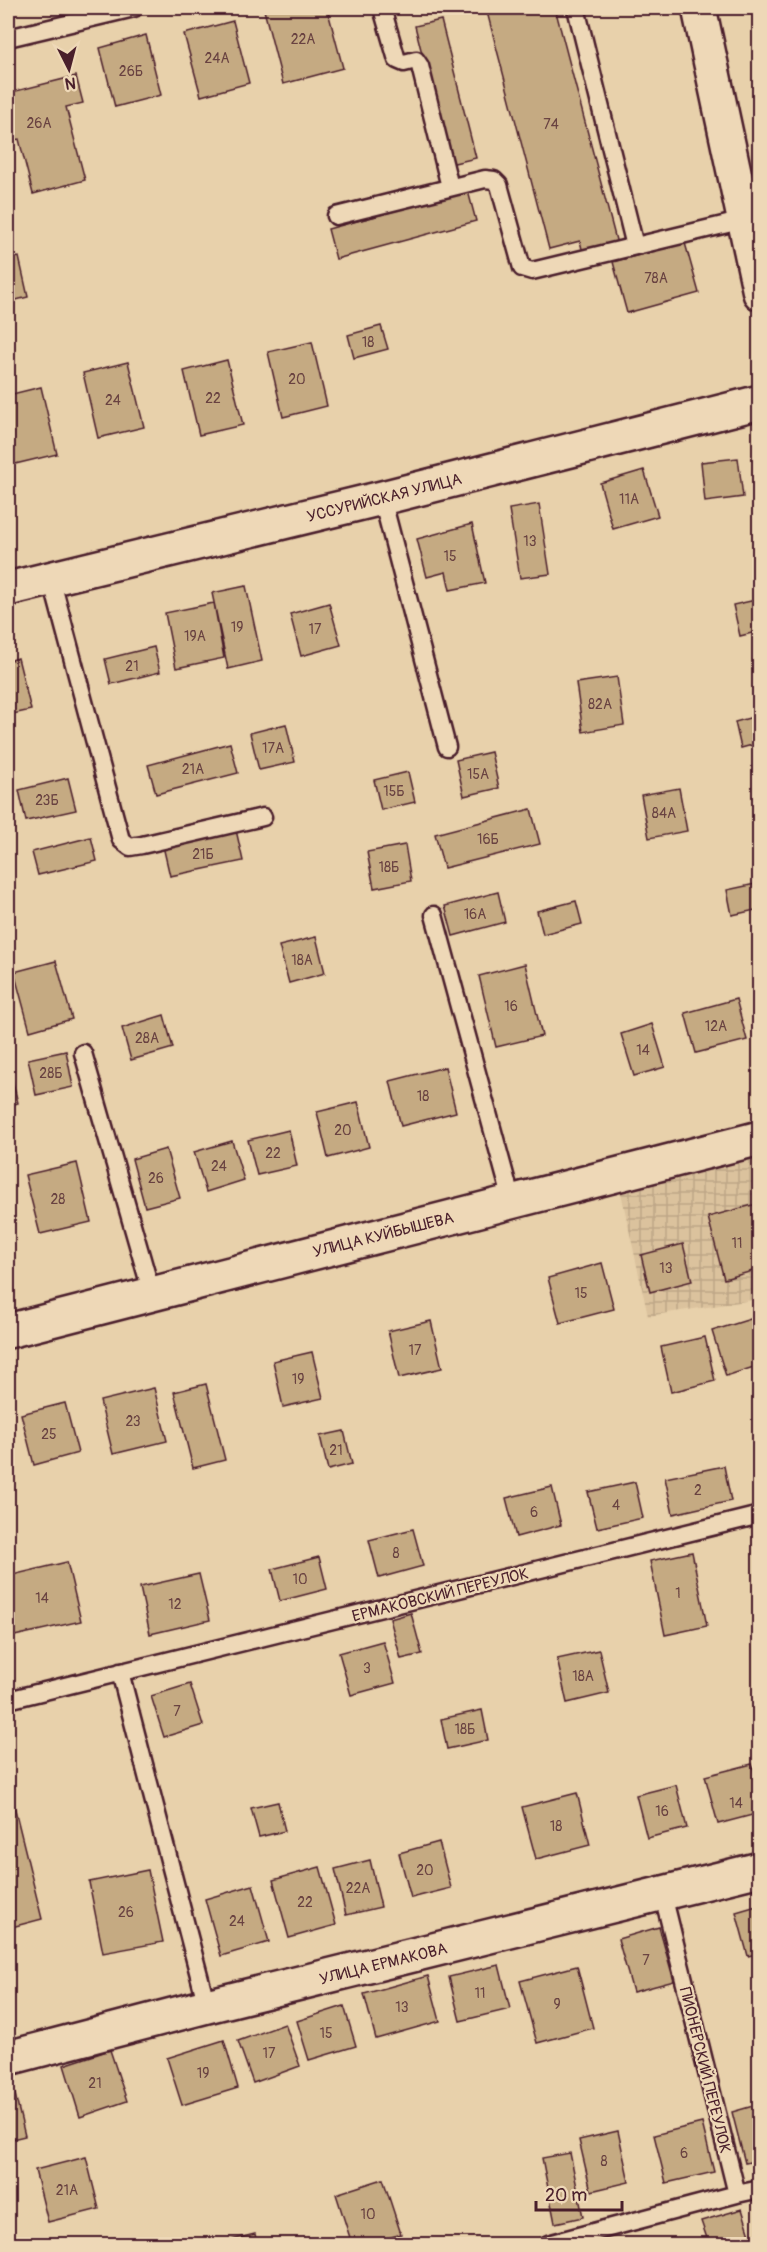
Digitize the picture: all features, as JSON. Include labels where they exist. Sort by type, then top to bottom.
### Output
[{"type":"street","points":[[699,8],[759,293]]},
{"type":"street","name":"УССУРИЙСКАЯ УЛИЦА","points":[[8,589],[382,498],[759,402]]},
{"type":"street","name":"УЛИЦА КУЙБЫШЕВА","points":[[8,1331],[759,1138]]},
{"type":"street","name":"УЛИЦА ЕРМАКОВА","points":[[8,2058],[207,2006],[663,1895],[759,1869]]},
{"type":"lane","points":[[8,38],[134,8]]},
{"type":"lane","points":[[382,8],[397,60],[404,63],[416,60],[420,66],[450,187]]},
{"type":"lane","points":[[576,8],[635,246]]},
{"type":"lane","points":[[336,216],[485,179],[494,180],[499,185],[522,267],[532,271],[744,220]]},
{"type":"lane","points":[[382,498],[447,747]]},
{"type":"lane","points":[[51,578],[121,840],[130,847],[263,817]]},
{"type":"lane","points":[[434,915],[512,1201]]},
{"type":"lane","points":[[83,1053],[152,1294]]},
{"type":"lane","name":"ЕРМАКОВСКИЙ ПЕРЕУЛОК","points":[[8,1700],[759,1515]]},
{"type":"lane","points":[[120,1672],[207,2006]]},
{"type":"lane","name":"ПИОНЕРСКИЙ ПЕРЕУЛОК","points":[[663,1895],[737,2194]]},
{"type":"lane","points":[[548,2244],[759,2188]]},
{"type":"shaded area","points":[[759,1156],[759,1299],[648,1316],[621,1193]]},
{"type":"building","points":[[327,8],[343,68],[283,84],[264,10]]},
{"type":"building","points":[[486,8],[555,8],[617,244],[583,253],[580,241],[549,249]]},
{"type":"building","points":[[441,20],[476,158],[450,164],[415,26]]},
{"type":"building","points":[[233,21],[249,83],[201,96],[184,34]]},
{"type":"building","points":[[146,35],[161,95],[115,107],[100,48]]},
{"type":"building","points":[[76,76],[83,103],[66,107],[85,180],[33,194],[19,139],[8,141],[8,93]]},
{"type":"building","points":[[468,191],[476,221],[336,259],[328,229]]},
{"type":"building","points":[[685,243],[699,293],[627,313],[613,262]]},
{"type":"building","points":[[19,257],[28,297],[8,302],[8,259]]},
{"type":"building","points":[[381,326],[388,349],[354,358],[348,335]]},
{"type":"building","points":[[312,342],[327,406],[283,417],[268,352]]},
{"type":"building","points":[[227,360],[243,425],[199,435],[184,371]]},
{"type":"building","points":[[128,362],[144,427],[98,438],[83,373]]},
{"type":"building","points":[[41,387],[57,454],[11,465],[8,451],[8,395]]},
{"type":"building","points":[[738,458],[743,497],[705,502],[701,462]]},
{"type":"building","points":[[644,470],[658,516],[613,529],[600,483]]},
{"type":"building","points":[[539,504],[550,574],[520,578],[509,509]]},
{"type":"building","points":[[472,524],[485,583],[450,590],[446,572],[427,577],[417,539]]},
{"type":"building","points":[[246,586],[262,661],[228,669],[212,593]]},
{"type":"building","points":[[760,599],[760,631],[740,636],[733,605]]},
{"type":"building","points":[[214,603],[224,658],[176,668],[165,613]]},
{"type":"building","points":[[329,603],[341,645],[301,656],[290,614]]},
{"type":"building","points":[[154,647],[160,672],[111,684],[105,659]]},
{"type":"building","points":[[18,658],[31,710],[8,715],[8,661]]},
{"type":"building","points":[[617,677],[624,725],[583,732],[576,683]]},
{"type":"building","points":[[760,715],[760,743],[741,748],[735,722]]},
{"type":"building","points":[[286,724],[295,762],[259,770],[250,733]]},
{"type":"building","points":[[230,743],[238,773],[156,794],[148,765]]},
{"type":"building","points":[[491,752],[499,788],[464,796],[456,760]]},
{"type":"building","points":[[408,772],[415,802],[381,810],[374,780]]},
{"type":"building","points":[[68,778],[76,810],[26,821],[19,790]]},
{"type":"building","points":[[679,788],[687,831],[649,838],[641,795]]},
{"type":"building","points":[[531,809],[540,844],[444,868],[435,834]]},
{"type":"building","points":[[236,830],[243,861],[170,876],[163,846]]},
{"type":"building","points":[[91,837],[97,861],[38,875],[32,852]]},
{"type":"building","points":[[405,845],[411,881],[374,888],[367,852]]},
{"type":"building","points":[[760,883],[760,909],[732,915],[727,890]]},
{"type":"building","points":[[498,892],[505,922],[453,936],[445,906]]},
{"type":"building","points":[[576,901],[582,924],[543,934],[537,911]]},
{"type":"building","points":[[316,937],[325,973],[289,983],[279,946]]},
{"type":"building","points":[[56,961],[72,1019],[30,1031],[14,972]]},
{"type":"building","points":[[525,964],[542,1036],[496,1047],[479,976]]},
{"type":"building","points":[[736,999],[747,1040],[696,1053],[685,1013]]},
{"type":"building","points":[[164,1015],[173,1048],[131,1060],[122,1028]]},
{"type":"building","points":[[652,1024],[665,1067],[634,1076],[621,1034]]},
{"type":"building","points":[[66,1051],[73,1087],[36,1095],[28,1059]]},
{"type":"building","points":[[8,1062],[18,1103],[8,1106]]},
{"type":"building","points":[[445,1067],[456,1112],[401,1126],[390,1081]]},
{"type":"building","points":[[358,1102],[369,1147],[328,1158],[317,1112]]},
{"type":"building","points":[[289,1130],[297,1166],[257,1175],[248,1140]]},
{"type":"building","points":[[232,1141],[244,1180],[206,1192],[194,1152]]},
{"type":"building","points":[[166,1149],[180,1198],[145,1207],[132,1159]]},
{"type":"building","points":[[77,1163],[91,1222],[40,1234],[25,1175]]},
{"type":"building","points":[[760,1203],[760,1269],[724,1279],[708,1217]]},
{"type":"building","points":[[683,1244],[692,1281],[650,1292],[641,1255]]},
{"type":"building","points":[[602,1263],[614,1309],[560,1323],[548,1278]]},
{"type":"building","points":[[760,1316],[760,1365],[726,1376],[712,1331]]},
{"type":"building","points":[[431,1321],[442,1368],[399,1378],[388,1331]]},
{"type":"building","points":[[705,1337],[715,1381],[671,1392],[661,1347]]},
{"type":"building","points":[[312,1352],[323,1398],[283,1407],[273,1361]]},
{"type":"building","points":[[206,1384],[225,1460],[193,1468],[174,1392]]},
{"type":"building","points":[[154,1388],[167,1441],[113,1454],[100,1401]]},
{"type":"building","points":[[65,1403],[78,1453],[34,1465],[21,1414]]},
{"type":"building","points":[[344,1431],[352,1464],[328,1470],[320,1436]]},
{"type":"building","points":[[724,1466],[731,1501],[673,1514],[665,1478]]},
{"type":"building","points":[[635,1482],[643,1518],[597,1528],[588,1492]]},
{"type":"building","points":[[552,1487],[561,1525],[516,1537],[506,1498]]},
{"type":"building","points":[[413,1529],[423,1566],[379,1578],[369,1540]]},
{"type":"building","points":[[692,1552],[707,1626],[665,1635],[650,1561]]},
{"type":"building","points":[[319,1557],[327,1589],[280,1601],[272,1569]]},
{"type":"building","points":[[67,1562],[81,1621],[10,1637],[8,1576]]},
{"type":"building","points":[[199,1574],[210,1620],[150,1634],[140,1587]]},
{"type":"building","points":[[411,1613],[422,1654],[401,1659],[390,1619]]},
{"type":"building","points":[[383,1641],[395,1683],[351,1695],[339,1653]]},
{"type":"building","points":[[599,1650],[609,1693],[567,1703],[557,1659]]},
{"type":"building","points":[[190,1684],[203,1725],[164,1737],[151,1696]]},
{"type":"building","points":[[482,1710],[488,1740],[447,1749],[441,1719]]},
{"type":"building","points":[[752,1764],[760,1792],[760,1813],[718,1824],[705,1776]]},
{"type":"building","points":[[8,1781],[42,1919],[8,1928]]},
{"type":"building","points":[[676,1785],[687,1828],[647,1838],[636,1795]]},
{"type":"building","points":[[577,1793],[590,1845],[536,1859],[522,1807]]},
{"type":"building","points":[[278,1802],[285,1831],[259,1837],[251,1808]]},
{"type":"building","points":[[439,1842],[451,1888],[411,1898],[399,1853]]},
{"type":"building","points":[[370,1860],[381,1907],[346,1915],[335,1869]]},
{"type":"building","points":[[320,1867],[336,1925],[289,1938],[273,1880]]},
{"type":"building","points":[[148,1870],[163,1942],[103,1953],[89,1882]]},
{"type":"building","points":[[253,1885],[269,1942],[221,1956],[205,1899]]},
{"type":"building","points":[[760,1905],[760,1953],[748,1956],[736,1912]]},
{"type":"building","points":[[659,1927],[674,1981],[633,1992],[618,1939]]},
{"type":"building","points":[[499,1965],[510,2009],[460,2021],[449,1977]]},
{"type":"building","points":[[577,1966],[593,2028],[537,2043],[520,1981]]},
{"type":"building","points":[[428,1976],[440,2021],[376,2039],[364,1994]]},
{"type":"building","points":[[344,2006],[356,2046],[309,2060],[297,2021]]},
{"type":"building","points":[[285,2024],[300,2066],[253,2083],[238,2041]]},
{"type":"building","points":[[224,2040],[238,2088],[182,2105],[167,2058]]},
{"type":"building","points":[[110,2050],[127,2101],[80,2117],[64,2065]]},
{"type":"building","points":[[14,2090],[25,2136],[8,2140],[8,2091]]},
{"type":"building","points":[[760,2104],[760,2160],[745,2163],[732,2112]]},
{"type":"building","points":[[702,2123],[714,2172],[666,2183],[654,2135]]},
{"type":"building","points":[[618,2131],[629,2182],[591,2191],[579,2140]]},
{"type":"building","points":[[570,2153],[583,2217],[555,2223],[542,2158]]},
{"type":"building","points":[[86,2157],[99,2209],[48,2222],[35,2170]]},
{"type":"building","points":[[383,2179],[401,2234],[369,2244],[352,2244],[336,2194]]},
{"type":"building","points":[[742,2209],[753,2244],[709,2244],[701,2221]]},
{"type":"building","points":[[255,2234],[257,2244],[220,2243]]}]
